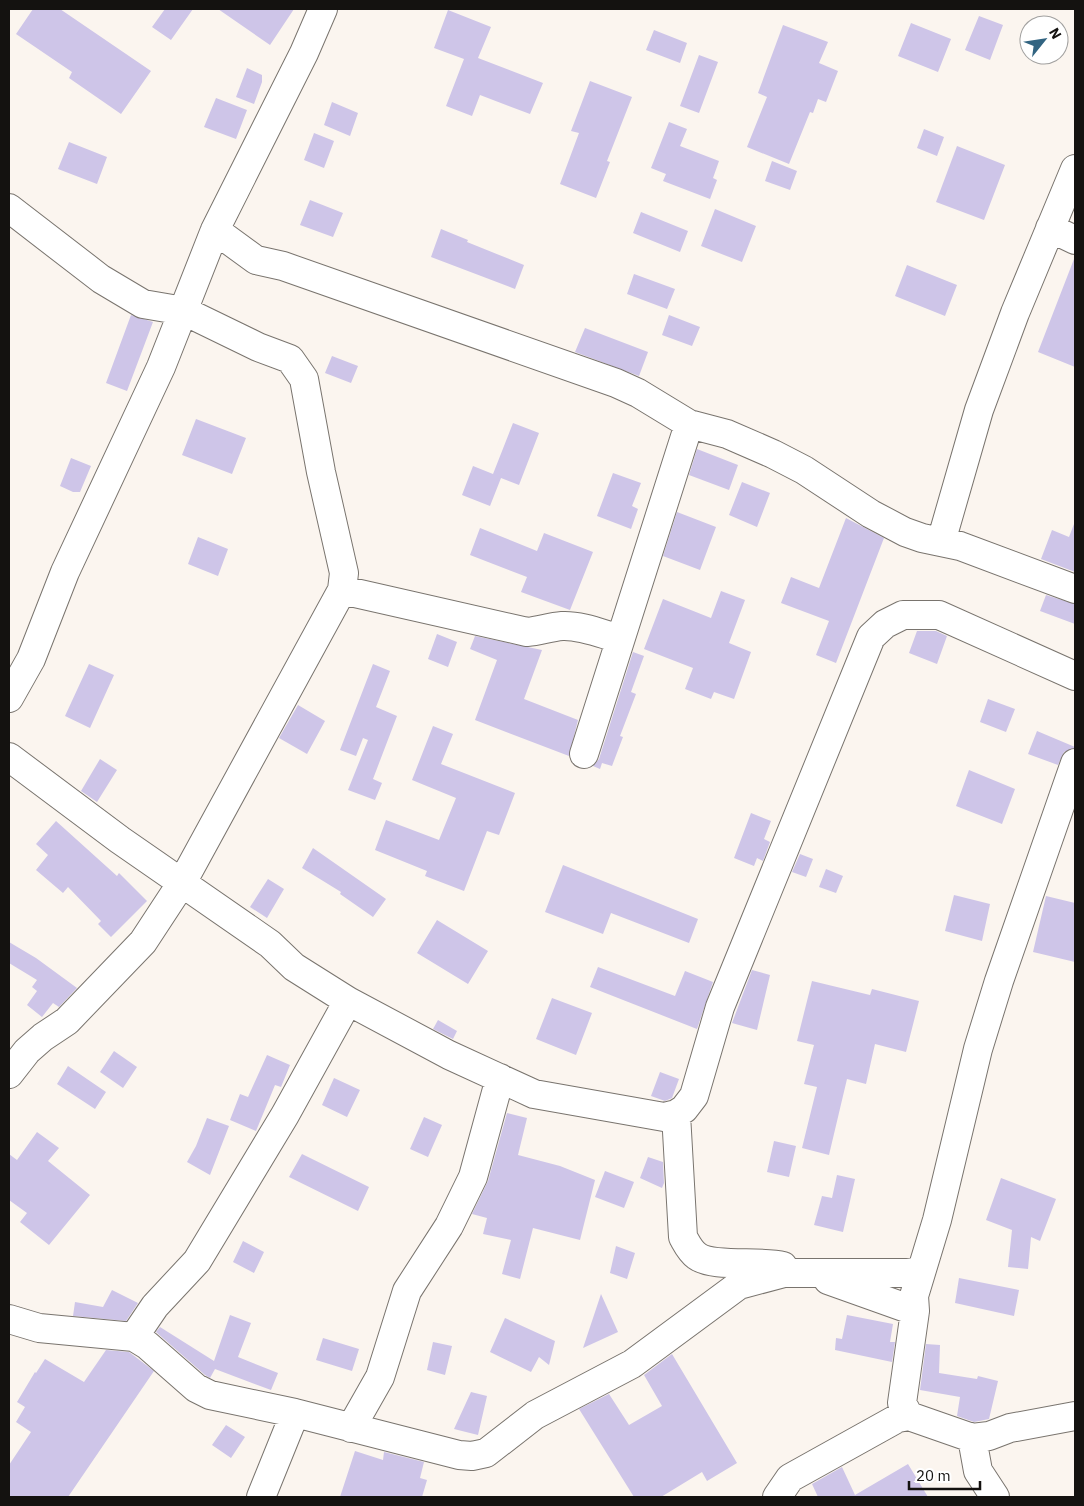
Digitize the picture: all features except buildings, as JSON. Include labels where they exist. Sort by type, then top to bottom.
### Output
[{"type":"street","points":[[9,698],[32,659],[65,572],[161,367],[215,230],[304,53],[323,9]]},
{"type":"street","points":[[941,542],[979,410],[1075,169]]},
{"type":"street","points":[[9,208],[101,279],[143,304],[184,311],[258,347],[290,359],[297,366],[304,379],[321,472],[344,573],[342,590],[183,881],[144,942],[67,1021],[43,1037],[27,1052],[9,1074]]},
{"type":"street","points":[[1050,228],[1075,240]]},
{"type":"street","points":[[215,230],[256,260],[283,266],[616,383],[638,393],[689,424],[726,434],[773,454],[804,470],[871,514],[905,532],[960,546],[1075,589]]},
{"type":"street","points":[[584,754],[689,424]]},
{"type":"street","points":[[342,590],[527,632],[561,626],[573,626],[620,639]]},
{"type":"street","points":[[9,757],[120,840],[183,881],[270,944],[294,967],[348,1001],[449,1055],[534,1094],[664,1117],[676,1114],[684,1109],[694,1096],[720,1007],[871,637],[885,624],[903,615],[939,615],[1075,676]]},
{"type":"street","points":[[909,1416],[902,1403],[915,1311],[914,1296],[937,1220],[978,1049],[999,981],[1075,763]]},
{"type":"street","points":[[134,1337],[155,1306],[197,1261],[267,1146],[348,1001]]},
{"type":"street","points":[[351,1428],[380,1377],[407,1291],[449,1226],[469,1185],[500,1078]]},
{"type":"street","points":[[676,1114],[683,1237],[698,1256],[710,1262],[769,1262],[808,1272],[915,1311]]},
{"type":"street","points":[[9,1319],[39,1328],[134,1337],[147,1345],[196,1388],[210,1395],[295,1413],[459,1456],[472,1456],[486,1453],[535,1415],[632,1364],[739,1285],[784,1273],[908,1273],[916,1272],[922,1267]]},
{"type":"street","points":[[261,1497],[295,1413]]},
{"type":"street","points":[[777,1497],[790,1478],[891,1421],[909,1416],[972,1438],[990,1436],[1010,1428],[1075,1416]]},
{"type":"street","points":[[972,1438],[978,1471],[995,1497]]}]
